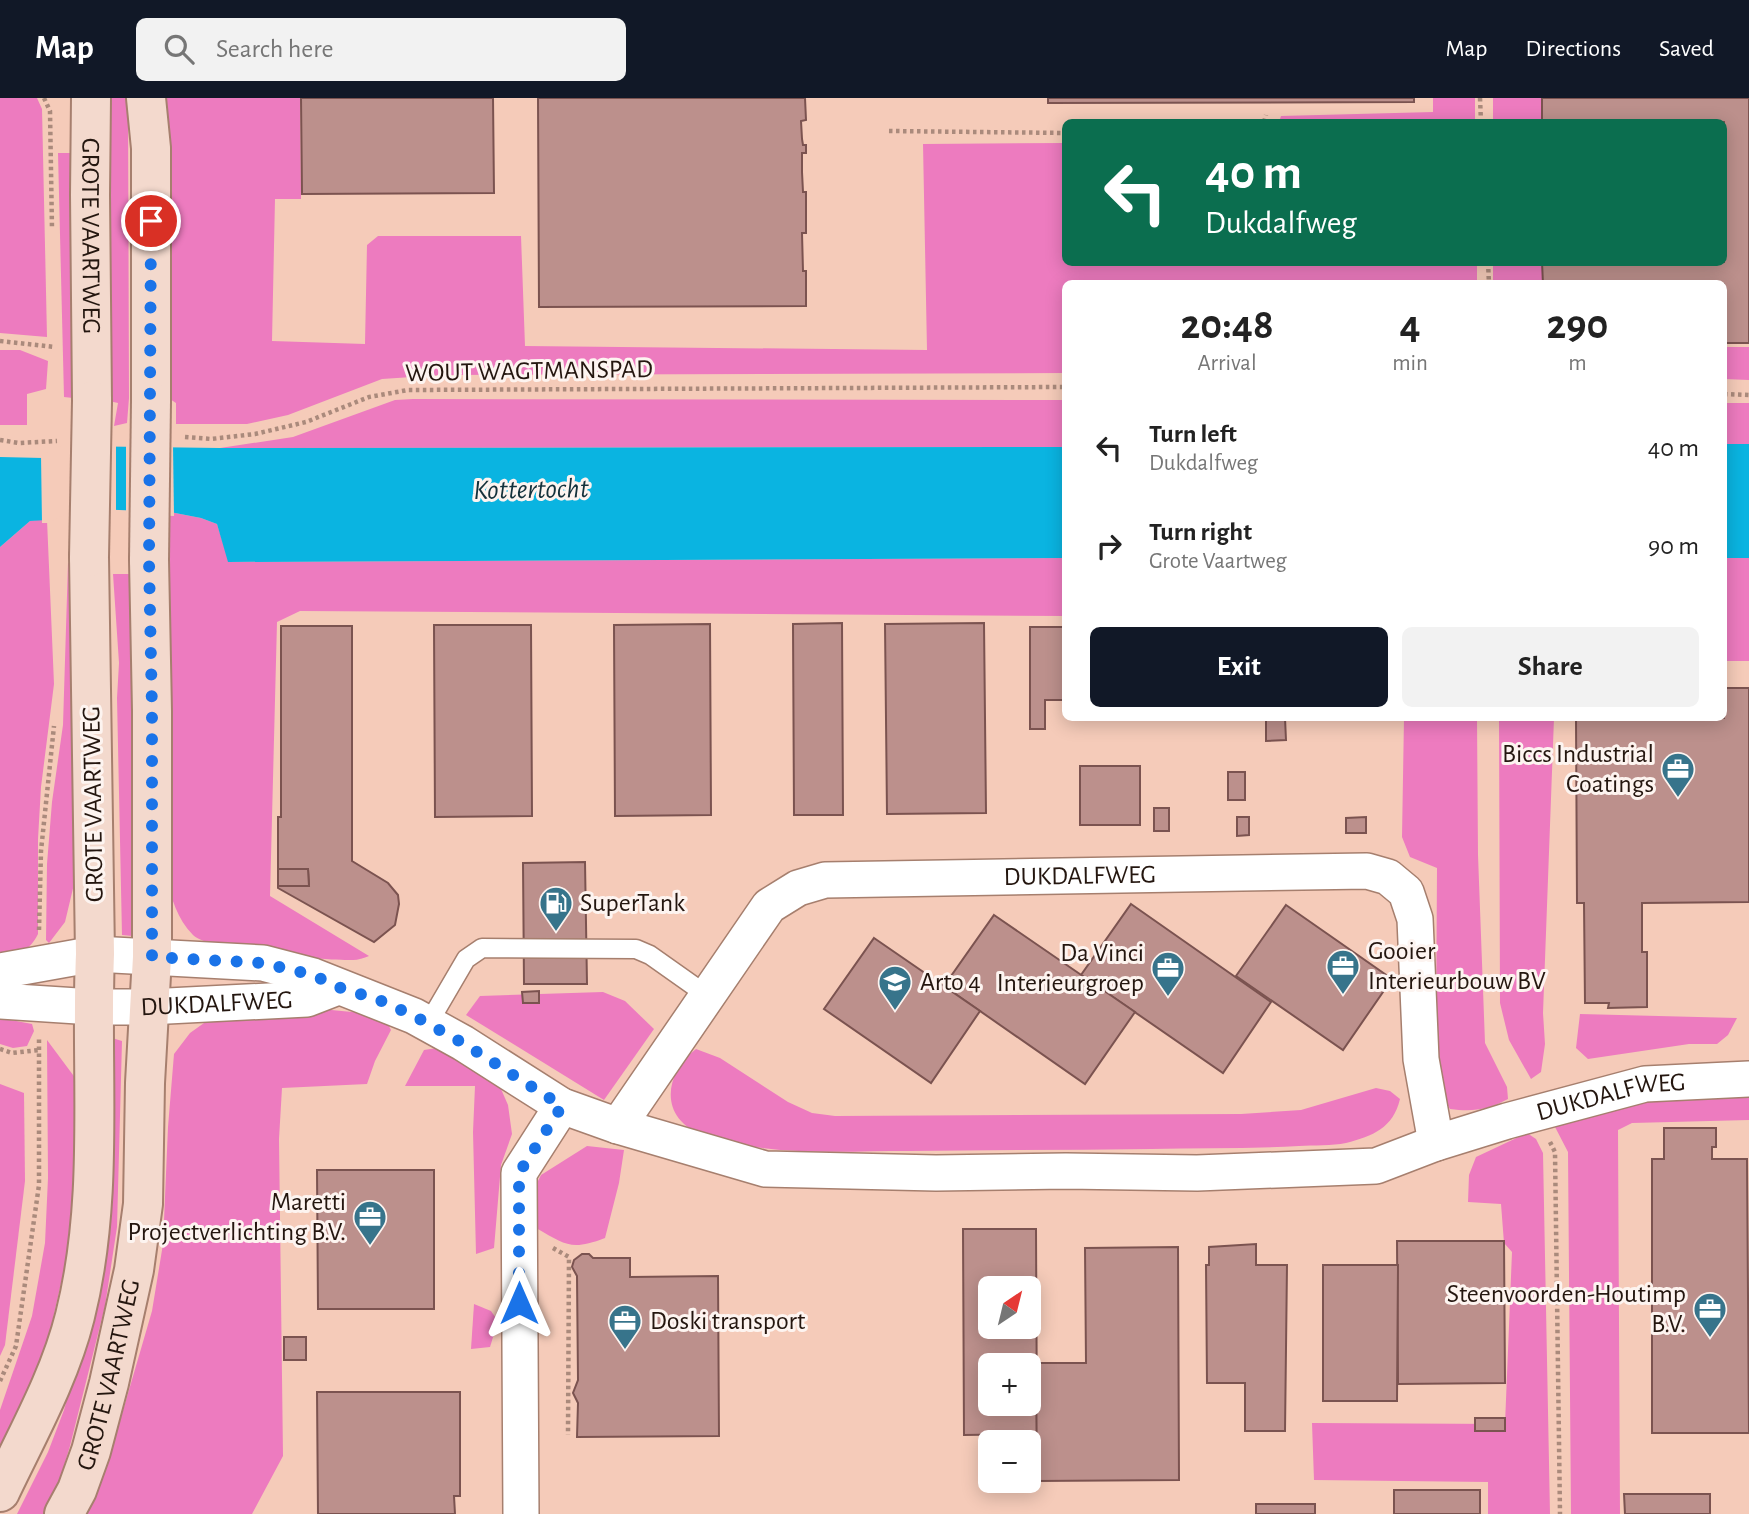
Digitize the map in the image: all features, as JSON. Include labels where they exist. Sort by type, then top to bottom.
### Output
[{"type":"main road","name":"GROTE VAARTWEG","points":[[0,1492],[57,1370],[75,1316],[89,1239],[93,1175],[95,954],[89,557],[92,401],[91,98]]},
{"type":"main road","name":"GROTE VAARTWEG","points":[[64,1514],[77,1490],[91,1451],[134,1270],[143,1204],[148,1007],[152,957],[149,561],[151,148],[146,98]]},
{"type":"street","name":"DUKDALFWEG","points":[[618,1126],[769,906],[798,888],[825,880],[1367,871],[1388,877],[1406,892],[1415,919],[1421,1059],[1436,1143]]},
{"type":"street","name":"DUKDALFWEG","points":[[0,971],[95,954],[263,963],[313,975],[338,987],[379,1000],[428,1024],[562,1106],[618,1126],[765,1169],[936,1173],[1197,1173],[1376,1166],[1436,1143],[1645,1084],[1749,1079]]},
{"type":"street","name":"DUKDALFWEG","points":[[0,1001],[93,1007],[148,1007],[307,999],[338,987]]},
{"type":"street","points":[[521,1514],[519,1173],[562,1106]]},
{"type":"lane","points":[[428,1024],[466,959],[482,948],[636,948],[708,996]]},
{"type":"path","name":"GROTE VAARTWEG","points":[[44,98],[50,111],[52,236]]},
{"type":"path","points":[[1480,98],[1481,119]]},
{"type":"path","points":[[1265,119],[1266,115]]},
{"type":"path","points":[[889,131],[1062,133]]},
{"type":"path","points":[[0,341],[55,347]]},
{"type":"path","name":"WOUT WAGTMANSPAD","points":[[176,437],[211,439],[254,434],[306,422],[369,397],[408,390],[1062,387]]},
{"type":"path","points":[[1727,394],[1749,395]]},
{"type":"path","points":[[0,440],[19,443],[58,441]]},
{"type":"path","points":[[0,1049],[12,1053],[39,1050]]},
{"type":"path","points":[[1535,1113],[1555,1152],[1560,1514]]},
{"type":"path","points":[[519,1229],[569,1257],[568,1435]]},
{"type":"shaded area","points":[[0,98],[37,98],[42,109],[47,337],[0,333]]},
{"type":"shaded area","points":[[107,98],[128,98],[129,398],[127,423],[114,426],[118,403],[109,401]]},
{"type":"shaded area","points":[[156,98],[300,98],[301,199],[275,199],[272,341],[365,344],[367,245],[378,236],[521,236],[525,346],[927,350],[923,144],[1062,143],[1062,266],[1477,266],[1477,280],[1062,280],[1062,373],[442,375],[382,379],[288,415],[247,424],[176,424],[176,403],[167,397]]},
{"type":"shaded area","points":[[1433,98],[1475,98],[1475,119],[1280,119],[1281,116],[1433,112]]},
{"type":"shaded area","points":[[1493,98],[1545,98],[1545,119],[1493,119]]},
{"type":"shaded area","points":[[58,153],[71,153],[73,398],[64,397]]},
{"type":"shaded area","points":[[1493,266],[1546,266],[1547,280],[1493,280]]},
{"type":"shaded area","points":[[1727,347],[1749,347],[1749,380],[1727,379]]},
{"type":"shaded area","points":[[0,350],[20,350],[48,361],[46,389],[27,394],[27,425],[0,425]]},
{"type":"shaded area","points":[[395,400],[1062,400],[1062,447],[220,448],[293,437]]},
{"type":"shaded area","points":[[1727,403],[1749,403],[1749,444],[1727,444]]},
{"type":"shaded area","points":[[170,512],[217,524],[229,562],[1062,558],[1062,616],[300,611],[277,622],[270,896],[369,956],[357,960],[295,957],[203,941],[187,929],[165,877]]},
{"type":"shaded area","points":[[47,520],[54,684],[41,787],[38,934],[23,951],[0,954],[0,547],[30,521]]},
{"type":"shaded area","points":[[1727,558],[1749,558],[1749,661],[1727,661]]},
{"type":"shaded area","points":[[73,562],[75,880],[65,922],[49,943],[46,940],[47,864],[52,802],[63,725],[68,563]]},
{"type":"shaded area","points":[[113,574],[131,574],[134,745],[132,936],[122,935],[117,698],[119,663]]},
{"type":"shaded area","points":[[1404,721],[1477,721],[1478,855],[1485,1043],[1507,1087],[1508,1099],[1493,1106],[1466,1110],[1450,1109],[1438,1089],[1437,868],[1410,857],[1402,837]]},
{"type":"shaded area","points":[[1499,721],[1554,721],[1543,1013],[1545,1044],[1541,1072],[1531,1079],[1509,1040],[1500,1003]]},
{"type":"shaded area","points":[[603,992],[625,1001],[654,1029],[604,1100],[466,1015],[480,996]]},
{"type":"shaded area","points":[[321,1009],[383,1015],[391,1030],[367,1084],[282,1088],[279,1139],[283,1456],[252,1514],[80,1514],[106,1469],[152,1311],[163,1244],[174,1054],[190,1033],[211,1018]]},
{"type":"shaded area","points":[[1580,1014],[1737,1018],[1728,1035],[1717,1044],[1689,1044],[1588,1059],[1576,1048]]},
{"type":"shaded area","points":[[0,1018],[32,1024],[34,1031],[27,1046],[13,1048],[0,1044]]},
{"type":"shaded area","points":[[112,1038],[122,1041],[117,1227],[105,1306],[58,1486],[45,1514],[17,1514],[48,1452],[64,1410],[94,1300]]},
{"type":"shaded area","points":[[47,1040],[76,1079],[77,1131],[70,1244],[46,1349],[0,1456],[0,1410],[32,1316],[45,1243],[48,1178]]},
{"type":"shaded area","points":[[437,1048],[480,1068],[501,1089],[508,1105],[512,1134],[501,1165],[494,1248],[476,1254],[473,1132],[475,1086],[405,1086],[424,1050]]},
{"type":"shaded area","points":[[696,1049],[720,1058],[788,1102],[812,1113],[835,1116],[1241,1114],[1301,1110],[1376,1088],[1390,1091],[1400,1099],[1387,1124],[1373,1134],[1335,1145],[831,1152],[779,1150],[704,1135],[689,1128],[679,1119],[673,1108],[672,1083],[685,1059]]},
{"type":"shaded area","points":[[0,1084],[24,1093],[25,1181],[5,1345],[0,1356]]},
{"type":"shaded area","points":[[1645,1091],[1749,1093],[1749,1120],[1632,1123],[1618,1130],[1620,1514],[1571,1514],[1568,1152],[1554,1125]]},
{"type":"shaded area","points":[[1527,1133],[1536,1139],[1543,1153],[1550,1514],[1488,1514],[1488,1482],[1314,1480],[1312,1423],[1505,1424],[1512,1252],[1504,1243],[1501,1204],[1468,1202],[1469,1175],[1476,1157]]},
{"type":"shaded area","points":[[587,1146],[624,1150],[619,1183],[605,1238],[584,1244],[569,1244],[536,1228],[530,1197],[541,1175]]},
{"type":"shaded area","points":[[474,1304],[491,1311],[498,1321],[490,1347],[471,1349]]},
{"type":"water","points":[[1727,444],[1749,444],[1749,558],[1727,558]]},
{"type":"water","name":"Kottertocht","points":[[68,446],[1062,447],[1062,558],[228,562],[217,524],[201,518],[170,512],[68,508],[47,520],[30,521],[0,547],[0,457],[43,458]]},
{"type":"pier","points":[[67,443],[116,444],[116,513],[69,512],[48,523],[42,523],[41,455]]},
{"type":"pier","points":[[126,444],[173,445],[174,516],[126,514]]},
{"type":"building","points":[[301,98],[493,98],[494,193],[302,194]]},
{"type":"building","points":[[538,98],[805,98],[806,120],[801,121],[803,145],[806,145],[806,153],[802,153],[802,172],[803,192],[806,192],[806,233],[802,233],[806,306],[539,307]]},
{"type":"building","points":[[1048,98],[1414,98],[1414,102],[1048,103]]},
{"type":"building","points":[[1542,98],[1749,98],[1749,343],[1727,343],[1727,280],[1543,280],[1542,266],[1727,266],[1727,119],[1542,119]]},
{"type":"building","points":[[842,623],[843,815],[794,815],[793,624]]},
{"type":"building","points":[[984,623],[986,813],[887,814],[885,624]]},
{"type":"building","points":[[710,624],[711,815],[615,816],[614,625]]},
{"type":"building","points":[[434,625],[531,625],[532,816],[435,817]]},
{"type":"building","points":[[281,626],[352,626],[352,861],[388,883],[398,895],[399,904],[395,925],[374,942],[278,888],[309,886],[308,869],[278,869],[278,817],[281,817]]},
{"type":"building","points":[[1030,627],[1062,627],[1062,700],[1045,700],[1045,729],[1030,729]]},
{"type":"building","points":[[1727,688],[1749,688],[1749,902],[1642,903],[1642,952],[1647,952],[1647,1007],[1608,1008],[1609,1003],[1585,1003],[1584,903],[1577,903],[1576,721],[1727,721]]},
{"type":"building","points":[[1266,721],[1285,721],[1286,740],[1266,741]]},
{"type":"building","points":[[1080,766],[1140,766],[1140,825],[1080,825]]},
{"type":"building","points":[[1228,772],[1245,772],[1245,800],[1228,800]]},
{"type":"building","points":[[1154,808],[1169,808],[1169,831],[1154,831]]},
{"type":"building","points":[[1237,817],[1249,817],[1249,835],[1237,836]]},
{"type":"building","points":[[1366,817],[1366,833],[1346,833],[1346,818]]},
{"type":"building","points":[[585,862],[587,984],[524,984],[523,863]]},
{"type":"building","points":[[278,869],[308,869],[309,886],[278,886]]},
{"type":"building","points":[[1131,904],[1271,1002],[1223,1073],[1081,975]]},
{"type":"building","points":[[1286,905],[1392,979],[1343,1050],[1236,976]]},
{"type":"building","points":[[994,915],[1135,1012],[1085,1084],[944,986]]},
{"type":"building","points":[[874,938],[980,1011],[931,1083],[824,1009]]},
{"type":"building","points":[[539,991],[539,1003],[523,1003],[522,992]]},
{"type":"building","points":[[1664,1128],[1716,1128],[1716,1147],[1712,1147],[1712,1159],[1747,1159],[1749,1433],[1652,1433],[1652,1159],[1664,1159]]},
{"type":"building","points":[[317,1170],[434,1170],[434,1309],[318,1309]]},
{"type":"building","points":[[963,1229],[1036,1229],[1036,1276],[978,1276],[978,1339],[1037,1339],[1037,1353],[978,1353],[978,1416],[1037,1416],[1037,1430],[978,1430],[978,1435],[964,1435]]},
{"type":"building","points":[[1397,1241],[1504,1241],[1505,1383],[1398,1384]]},
{"type":"building","points":[[1256,1244],[1256,1265],[1287,1265],[1285,1431],[1245,1431],[1245,1383],[1207,1383],[1206,1265],[1209,1265],[1209,1247]]},
{"type":"building","points":[[1178,1247],[1179,1480],[1041,1481],[1041,1430],[1037,1430],[1036,1416],[1041,1416],[1041,1363],[1086,1363],[1085,1248]]},
{"type":"building","points":[[582,1254],[589,1254],[593,1258],[630,1258],[630,1277],[718,1276],[719,1436],[577,1437],[578,1403],[573,1393],[578,1380],[577,1276],[572,1267],[574,1260]]},
{"type":"building","points":[[1323,1265],[1398,1265],[1397,1401],[1323,1401]]},
{"type":"building","points":[[284,1337],[306,1337],[306,1360],[284,1360]]},
{"type":"building","points":[[317,1392],[460,1392],[460,1496],[454,1496],[455,1514],[318,1514]]},
{"type":"building","points":[[1475,1418],[1505,1418],[1505,1431],[1475,1431]]},
{"type":"building","points":[[1394,1490],[1480,1490],[1480,1514],[1394,1514]]},
{"type":"building","points":[[1624,1494],[1710,1494],[1710,1514],[1625,1514]]},
{"type":"building","points":[[1256,1504],[1315,1504],[1315,1514],[1256,1514]]},
{"type":"place","name":"Biccs Industrial Coatings","points":[[1678,799]]},
{"type":"place","name":"SuperTank","points":[[556,933]]},
{"type":"place","name":"Gooier Interieurbouw BV","points":[[1343,996]]},
{"type":"place","name":"Da Vinci Interieurgroep","points":[[1168,998]]},
{"type":"place","name":"Arto 4","points":[[895,1012]]},
{"type":"place","name":"Maretti Projectverlichting B.V.","points":[[370,1247]]},
{"type":"place","name":"Steenvoorden-Houtimp B.V.","points":[[1710,1339]]},
{"type":"place","name":"Doski transport","points":[[625,1351]]},
{"type":"route","points":[[151,221],[149,561],[152,957],[263,963],[313,975],[414,1016],[463,1043],[562,1106],[519,1173],[519,1303]]}]
